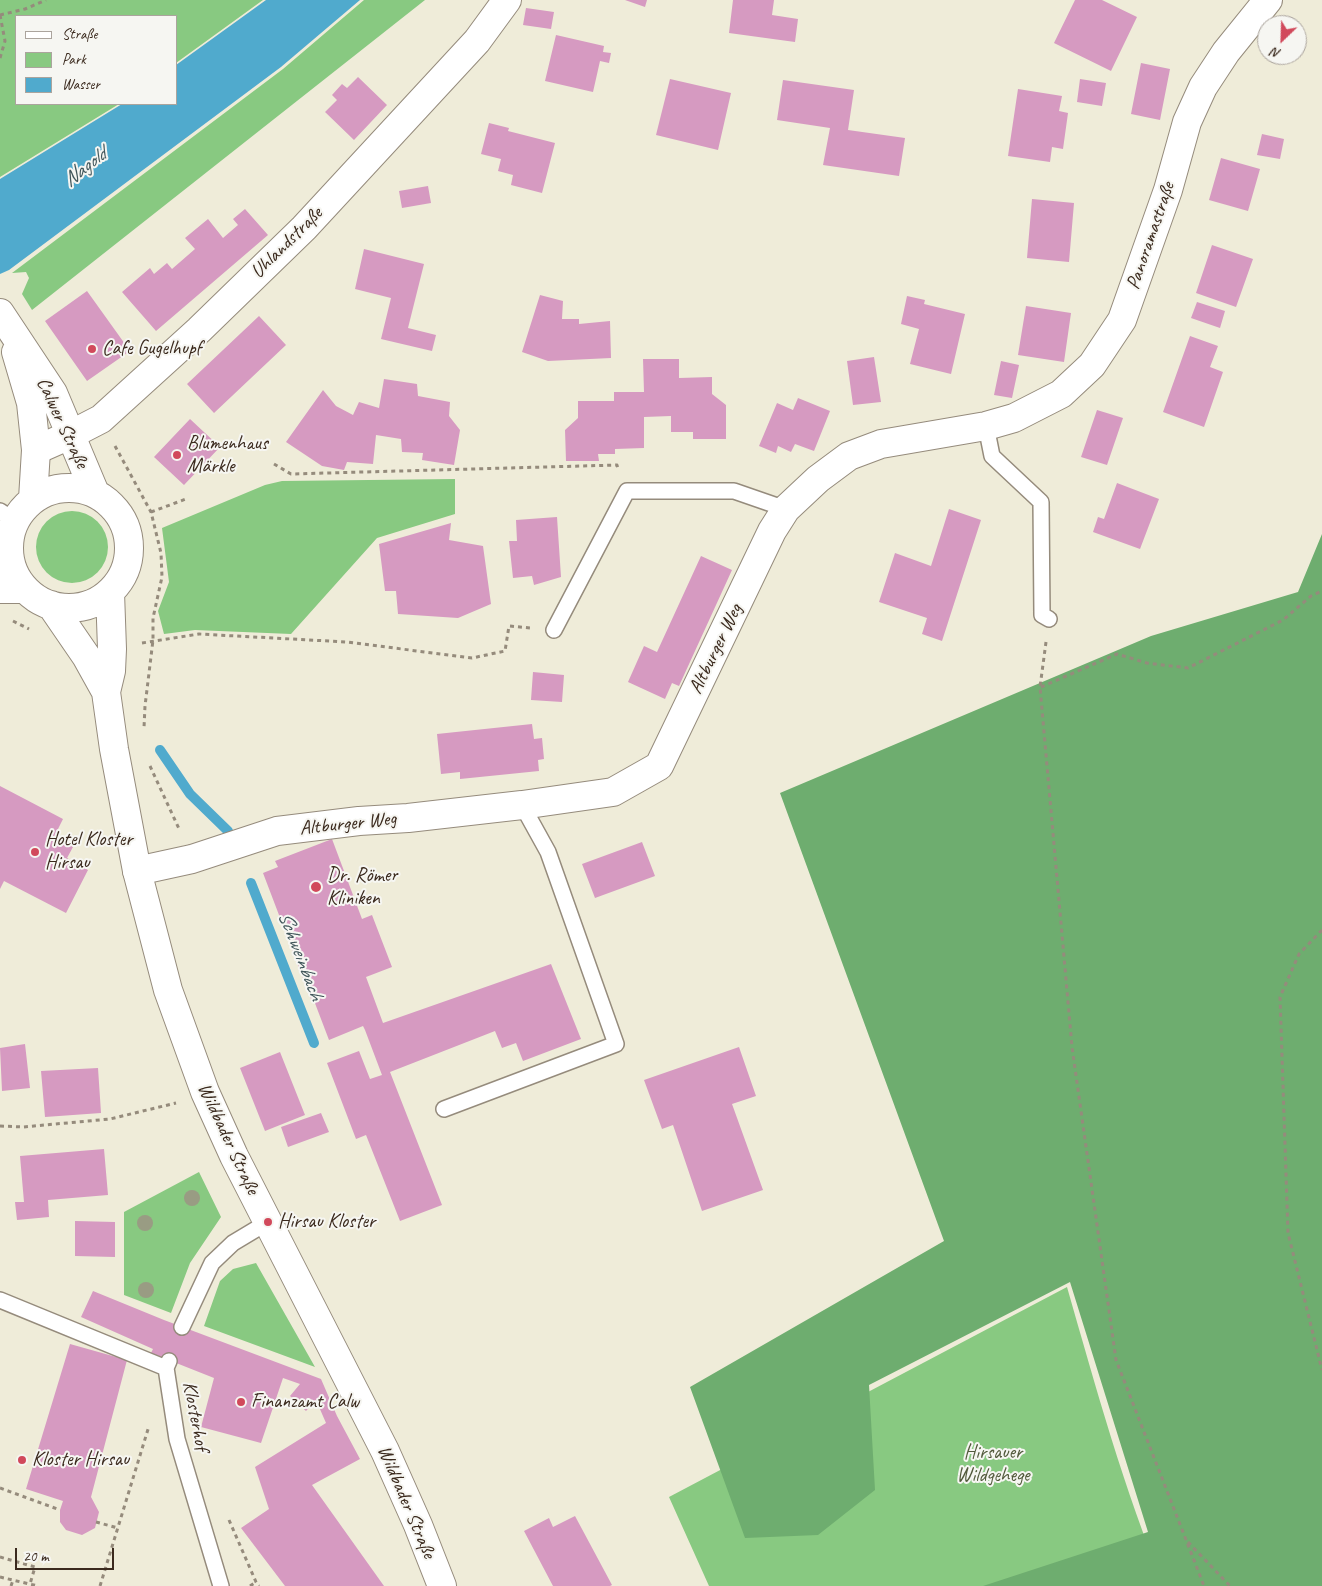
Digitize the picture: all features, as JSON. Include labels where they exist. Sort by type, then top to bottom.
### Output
[{"type":"street","name":"Uhlandstraße","points":[[36,450],[101,419],[199,330],[304,228],[477,41],[507,0]]},
{"type":"street","name":"Panoramastraße","points":[[986,426],[1014,418],[1061,394],[1092,365],[1117,328],[1122,320],[1168,190],[1188,122],[1203,87],[1226,52],[1268,0]]},
{"type":"street","name":"Calwer Straße","points":[[5,321],[53,393],[95,493]]},
{"type":"street","name":"Calwer Straße","points":[[5,321],[31,403],[36,450],[33,499]]},
{"type":"street","name":"Altburger Weg","points":[[138,871],[192,859],[277,831],[522,805],[613,792],[659,766],[772,531],[786,510],[818,479],[849,456],[881,444],[986,426]]},
{"type":"street","points":[[63,488],[80,488],[95,493],[109,503],[120,516],[127,531],[129,548],[127,564],[120,580],[110,592],[97,601],[82,607],[66,608],[51,605],[12,589],[16,577],[10,563],[6,526],[22,508],[33,499],[48,491],[63,488]]},
{"type":"street","name":"Wildbader Straße","points":[[106,692],[111,672],[112,649],[110,592]]},
{"type":"street","name":"Wildbader Straße","points":[[51,605],[86,656],[106,692],[114,749],[138,871],[168,990],[205,1092],[234,1156],[385,1451],[418,1525],[442,1586]]},
{"type":"lane","points":[[986,426],[992,456],[1041,502],[1042,615],[1048,619]]},
{"type":"lane","points":[[554,630],[627,491],[734,491],[786,510]]},
{"type":"lane","points":[[444,1109],[616,1044],[548,852],[522,805]]},
{"type":"lane","points":[[182,1328],[212,1263],[233,1243],[268,1222]]},
{"type":"lane","name":"Klosterhof","points":[[0,1300],[168,1364],[177,1439],[221,1586]]},
{"type":"path","points":[[0,58],[5,40],[0,15],[46,0]]},
{"type":"path","points":[[101,419],[151,512],[161,553],[162,577],[153,618],[144,734]]},
{"type":"path","points":[[274,464],[291,474],[617,465],[627,491]]},
{"type":"path","points":[[151,512],[186,499]]},
{"type":"path","points":[[1040,688],[1117,654],[1148,663],[1188,668],[1283,620],[1311,596],[1322,591]]},
{"type":"path","points":[[1048,619],[1040,688],[1072,1047],[1116,1360],[1204,1586]]},
{"type":"path","points":[[152,640],[199,634],[338,641],[472,658],[505,651],[506,635]]},
{"type":"path","points":[[149,762],[192,859]]},
{"type":"path","points":[[1322,930],[1298,954],[1280,997],[1288,1233],[1322,1370]]},
{"type":"path","points":[[0,1126],[23,1127],[110,1119],[172,1104],[205,1092]]},
{"type":"path","points":[[100,1586],[149,1425]]},
{"type":"path","points":[[0,1488],[60,1510]]},
{"type":"path","points":[[96,1522],[118,1528]]},
{"type":"path","points":[[1186,1540],[1230,1586]]},
{"type":"path","points":[[0,1557],[35,1567],[30,1584]]},
{"type":"path","points":[[0,1577],[38,1586]]},
{"type":"path","points":[[11,1586],[13,1580]]},
{"type":"path","points":[[250,1586],[256,1582]]},
{"type":"green space","points":[[0,0],[263,0],[178,62],[178,15],[15,15],[15,105],[117,105],[0,177]]},
{"type":"green space","points":[[364,0],[425,0],[32,310],[22,294],[29,278],[26,272],[12,273],[283,69]]},
{"type":"green space","points":[[455,479],[455,514],[377,538],[291,634],[195,630],[164,634],[158,611],[169,582],[162,528],[265,485],[282,481]]},
{"type":"green space","points":[[72,511],[92,517],[102,527],[108,547],[102,567],[92,577],[72,583],[52,577],[42,567],[36,547],[42,527],[52,517]]},
{"type":"green space","points":[[1322,534],[1322,1586],[983,1586],[1148,1532],[1070,1282],[869,1385],[875,1490],[818,1535],[745,1538],[690,1387],[944,1241],[780,793],[1151,636],[1298,592]]},
{"type":"green space","points":[[199,1172],[221,1217],[190,1263],[171,1313],[124,1295],[124,1212]]},
{"type":"green space","points":[[256,1263],[315,1367],[204,1326],[220,1281],[233,1269]]},
{"type":"green space","name":"Hirsauer Wildgehege","points":[[1067,1287],[1123,1476],[1164,1586],[709,1586],[669,1497]]},
{"type":"water","name":"Nagold","points":[[266,0],[360,0],[281,67],[9,270],[0,274],[0,179],[120,105],[178,105],[178,64]]},
{"type":"building","points":[[625,0],[647,0],[645,7]]},
{"type":"building","points":[[733,0],[774,0],[772,15],[798,19],[795,42],[729,33]]},
{"type":"building","points":[[1075,0],[1102,0],[1137,17],[1111,71],[1054,43]]},
{"type":"building","points":[[526,8],[554,12],[551,29],[523,25]]},
{"type":"building","points":[[556,35],[604,46],[603,52],[611,53],[609,63],[600,61],[593,92],[545,81]]},
{"type":"building","points":[[1141,63],[1170,69],[1160,120],[1131,114]]},
{"type":"building","points":[[358,77],[387,105],[354,140],[325,112],[337,100],[332,95],[342,84],[347,88]]},
{"type":"building","points":[[670,79],[731,93],[718,150],[656,135]]},
{"type":"building","points":[[1080,79],[1106,83],[1102,106],[1077,102]]},
{"type":"building","points":[[783,80],[854,90],[848,130],[905,138],[899,176],[823,165],[830,128],[777,120]]},
{"type":"building","points":[[1018,89],[1062,96],[1059,111],[1068,113],[1063,149],[1052,147],[1050,162],[1008,156]]},
{"type":"building","points":[[489,123],[509,128],[508,131],[555,143],[542,193],[511,185],[513,175],[498,171],[501,159],[481,154]]},
{"type":"building","points":[[1262,134],[1284,139],[1280,159],[1257,155]]},
{"type":"building","points":[[1221,158],[1260,169],[1248,211],[1209,200]]},
{"type":"building","points":[[428,186],[431,203],[402,208],[399,191]]},
{"type":"building","points":[[1032,199],[1074,203],[1069,262],[1027,258]]},
{"type":"building","points":[[245,209],[268,235],[156,331],[122,292],[150,268],[154,274],[167,263],[172,269],[195,249],[185,238],[208,219],[223,238],[238,225],[233,219]]},
{"type":"building","points":[[1212,245],[1253,259],[1236,307],[1196,293]]},
{"type":"building","points":[[364,249],[424,264],[408,328],[436,335],[432,351],[381,339],[391,298],[355,289]]},
{"type":"building","points":[[87,291],[130,351],[87,381],[45,321]]},
{"type":"building","points":[[540,295],[563,301],[562,319],[579,319],[579,324],[610,321],[611,358],[548,361],[522,352]]},
{"type":"building","points":[[907,296],[925,300],[924,304],[965,314],[951,374],[910,364],[919,329],[901,324]]},
{"type":"building","points":[[1197,302],[1225,311],[1220,328],[1191,318]]},
{"type":"building","points":[[1026,306],[1071,313],[1064,362],[1018,355]]},
{"type":"building","points":[[259,316],[286,345],[214,413],[187,384]]},
{"type":"building","points":[[1190,336],[1218,346],[1210,367],[1223,372],[1204,427],[1163,412]]},
{"type":"building","points":[[874,357],[881,402],[853,405],[847,361]]},
{"type":"building","points":[[643,359],[679,359],[679,378],[712,377],[712,394],[726,405],[726,439],[693,439],[693,432],[671,432],[671,416],[644,417],[644,448],[615,449],[615,454],[598,454],[599,461],[566,461],[565,430],[578,418],[578,401],[614,401],[614,392],[644,392]]},
{"type":"building","points":[[1001,361],[1019,365],[1012,398],[994,395]]},
{"type":"building","points":[[384,379],[417,384],[418,396],[450,402],[449,416],[460,430],[454,465],[422,460],[423,453],[402,452],[401,439],[376,435],[373,464],[347,462],[344,470],[322,466],[286,442],[323,390],[336,406],[353,415],[359,402],[379,408]]},
{"type":"building","points":[[798,398],[830,411],[814,451],[795,444],[791,452],[778,446],[776,453],[759,446],[777,403],[793,410]]},
{"type":"building","points":[[1097,410],[1123,418],[1107,465],[1081,457]]},
{"type":"building","points":[[190,419],[220,447],[184,485],[154,457]]},
{"type":"building","points":[[1117,483],[1159,499],[1140,549],[1093,532],[1098,517],[1104,519]]},
{"type":"building","points":[[949,509],[981,520],[942,641],[922,634],[927,618],[879,602],[895,553],[931,566]]},
{"type":"building","points":[[557,517],[561,577],[534,585],[532,576],[513,578],[509,541],[517,541],[516,520]]},
{"type":"building","points":[[451,523],[449,540],[483,546],[491,604],[458,618],[398,614],[396,591],[385,591],[379,544]]},
{"type":"building","points":[[701,556],[732,570],[679,686],[672,683],[665,699],[628,682],[644,646],[657,652]]},
{"type":"building","points":[[533,672],[564,675],[562,702],[531,700]]},
{"type":"building","points":[[532,724],[534,739],[542,738],[544,759],[538,760],[539,771],[460,779],[460,772],[441,774],[437,734]]},
{"type":"building","name":"Hotel Kloster Hirsau","points":[[0,786],[63,819],[54,837],[73,847],[67,858],[88,870],[66,913],[4,881],[0,889]]},
{"type":"building","points":[[332,839],[362,919],[372,915],[392,967],[366,977],[383,1023],[551,964],[581,1039],[523,1061],[516,1043],[502,1048],[495,1031],[390,1072],[442,1205],[400,1221],[366,1135],[356,1139],[327,1063],[359,1051],[370,1079],[382,1075],[365,1030],[363,1026],[329,1040],[313,998],[311,999],[263,873],[278,867],[275,861]]},
{"type":"building","points":[[642,842],[655,876],[595,898],[582,864]]},
{"type":"building","points":[[25,1044],[30,1088],[2,1091],[0,1048]]},
{"type":"building","points":[[739,1047],[756,1096],[732,1104],[763,1190],[702,1211],[673,1125],[662,1129],[644,1080]]},
{"type":"building","points":[[280,1052],[305,1115],[265,1131],[240,1068]]},
{"type":"building","points":[[98,1068],[101,1113],[45,1117],[41,1071]]},
{"type":"building","points":[[321,1113],[329,1132],[288,1147],[281,1127]]},
{"type":"building","points":[[104,1149],[108,1195],[48,1200],[49,1217],[17,1220],[15,1202],[24,1202],[20,1156]]},
{"type":"building","points":[[75,1221],[115,1222],[115,1257],[75,1256]]},
{"type":"building","points":[[93,1291],[321,1379],[337,1416],[360,1459],[312,1485],[384,1586],[285,1586],[241,1528],[269,1509],[255,1467],[326,1423],[316,1400],[306,1411],[290,1396],[300,1384],[283,1378],[261,1443],[201,1427],[214,1378],[151,1353],[153,1349],[81,1317]]},
{"type":"building","points":[[70,1344],[127,1360],[91,1497],[99,1512],[95,1528],[82,1535],[66,1530],[60,1522],[60,1510],[63,1501],[26,1489]]},
{"type":"building","points":[[575,1516],[612,1585],[553,1586],[524,1531],[549,1518],[553,1527]]},
{"type":"waterway","name":"Schweinbach","points":[[160,750],[190,794],[228,831]]},
{"type":"waterway","name":"Schweinbach","points":[[251,883],[314,1043]]},
{"type":"place","name":"Cafe Gugelhupf","points":[[92,349]]},
{"type":"place","name":"Blumenhaus Märkle","points":[[177,455]]},
{"type":"place","name":"Hotel Kloster Hirsau","points":[[35,852]]},
{"type":"place","name":"Dr. Römer Kliniken","points":[[316,887]]},
{"type":"place","name":"Hirsau Kloster","points":[[268,1222]]},
{"type":"place","name":"Finanzamt Calw","points":[[241,1402]]},
{"type":"place","name":"Kloster Hirsau","points":[[22,1460]]}]
